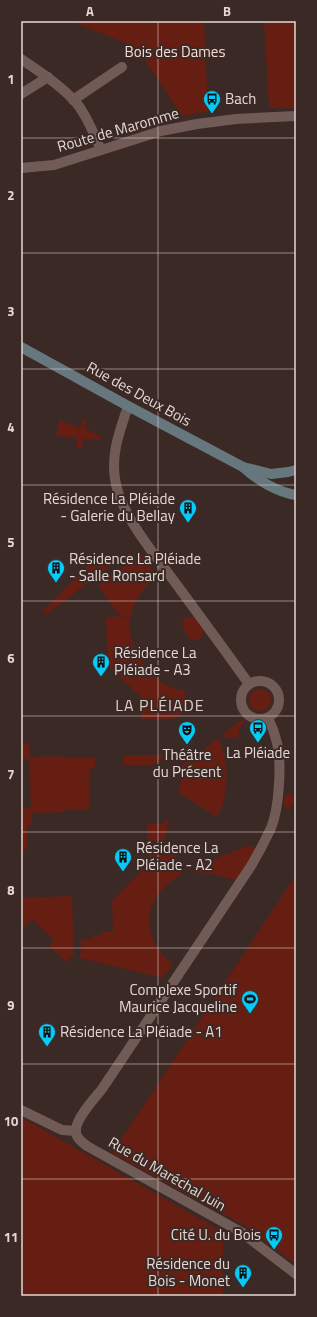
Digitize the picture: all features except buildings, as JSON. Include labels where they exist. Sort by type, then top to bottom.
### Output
[{"type":"street","points":[[21,59],[48,77],[74,100],[82,110],[100,150]]},
{"type":"street","points":[[74,100],[122,67]]},
{"type":"street","points":[[21,94],[48,77]]},
{"type":"street","name":"Route de Maromme","points":[[21,168],[54,165],[161,131],[197,124],[236,119],[296,116]]},
{"type":"street","name":"Rue des Deux Bois","points":[[21,347],[128,406],[244,467],[271,474],[296,470]]},
{"type":"street","points":[[128,406],[114,451],[114,479],[119,500],[124,510],[155,555],[249,684]]},
{"type":"street","name":"Rue des Deux Bois","points":[[244,467],[254,477],[281,491],[296,495]]},
{"type":"street","points":[[255,681],[267,682],[276,690],[279,703],[277,709],[268,718],[256,719],[250,717],[242,709],[240,704],[242,692],[249,684],[255,681]]},
{"type":"street","points":[[21,1110],[62,1130],[76,1131],[80,1119],[251,866],[272,827],[276,812],[280,759],[277,743],[268,718]]},
{"type":"street","name":"Rue du Maréchal Juin","points":[[76,1131],[78,1137],[87,1146],[240,1232],[296,1274]]},
{"type":"green space","name":"Bois des Dames","points":[[70,21],[204,21],[207,88],[211,111],[182,116],[136,47]]},
{"type":"green space","name":"Bois des Dames","points":[[264,21],[296,21],[296,108],[269,108]]},
{"type":"green space","points":[[83,419],[87,421],[85,429],[101,436],[100,440],[83,439],[83,448],[76,447],[78,438],[56,436],[59,420],[80,428]]},
{"type":"green space","points":[[142,554],[156,575],[141,592],[131,613],[129,622],[132,641],[141,660],[153,675],[166,685],[185,691],[186,710],[176,717],[165,720],[141,719],[141,697],[108,665],[106,618],[116,616],[128,618],[118,614],[98,585]]},
{"type":"green space","points":[[89,564],[110,566],[46,615],[43,611]]},
{"type":"green space","points":[[185,618],[195,618],[204,631],[199,640],[190,639],[184,631],[182,623]]},
{"type":"green space","points":[[256,689],[264,689],[271,696],[271,704],[264,711],[256,711],[249,704],[249,696]]},
{"type":"green space","points":[[243,719],[245,721],[240,727],[238,737],[225,738],[224,733]]},
{"type":"green space","points":[[21,721],[22,744],[29,744],[30,757],[62,756],[62,758],[95,758],[95,768],[89,769],[90,809],[64,810],[64,812],[32,813],[32,825],[27,826],[27,848],[21,855],[21,808],[31,807],[29,759],[21,759]]},
{"type":"green space","points":[[219,738],[227,778],[224,797],[217,817],[178,792],[181,780],[178,768]]},
{"type":"green space","points":[[123,755],[163,755],[163,757],[153,765],[124,765]]},
{"type":"green space","points":[[291,791],[291,797],[296,797],[296,804],[292,803],[289,811],[286,808],[284,798]]},
{"type":"green space","points":[[165,819],[169,819],[165,840],[147,841],[147,824],[165,823]]},
{"type":"green space","points":[[250,845],[256,849],[236,881],[216,874],[195,873],[193,867]]},
{"type":"green space","points":[[147,846],[164,847],[172,850],[175,854],[182,874],[170,882],[159,893],[151,909],[150,927],[152,936],[160,952],[173,964],[163,978],[80,958],[81,940],[93,940],[93,935],[102,935],[102,932],[113,932],[112,901],[148,864]]},
{"type":"green space","name":"Complexe Sportif Maurice Jacqueline","points":[[296,875],[296,1264],[245,1226],[112,1153]]},
{"type":"green space","points":[[70,896],[72,898],[74,955],[66,962],[49,946],[54,940],[32,919],[21,930],[21,898]]},
{"type":"green space","points":[[21,1117],[223,1232],[223,1296],[21,1296]]},
{"type":"place","name":"Bach","points":[[212,114]]},
{"type":"place","name":"Résidence La Pléiade - Galerie du Bellay","points":[[188,523]]},
{"type":"place","name":"Résidence La Pléiade - Salle Ronsard","points":[[56,583]]},
{"type":"place","name":"Résidence La Pléiade - A3","points":[[101,677]]},
{"type":"place","name":"La Pléiade","points":[[258,743]]},
{"type":"place","name":"Théâtre du Présent","points":[[187,745]]},
{"type":"place","name":"Résidence La Pléiade - A2","points":[[123,872]]},
{"type":"place","name":"Complexe Sportif Maurice Jacqueline","points":[[250,1014]]},
{"type":"place","name":"Résidence La Pléiade - A1","points":[[47,1047]]},
{"type":"place","name":"Cité U. du Bois","points":[[274,1250]]},
{"type":"place","name":"Résidence du Bois - Monet","points":[[243,1288]]},
{"type":"district","name":"LA PLÉIADE","points":[[160,705]]}]
